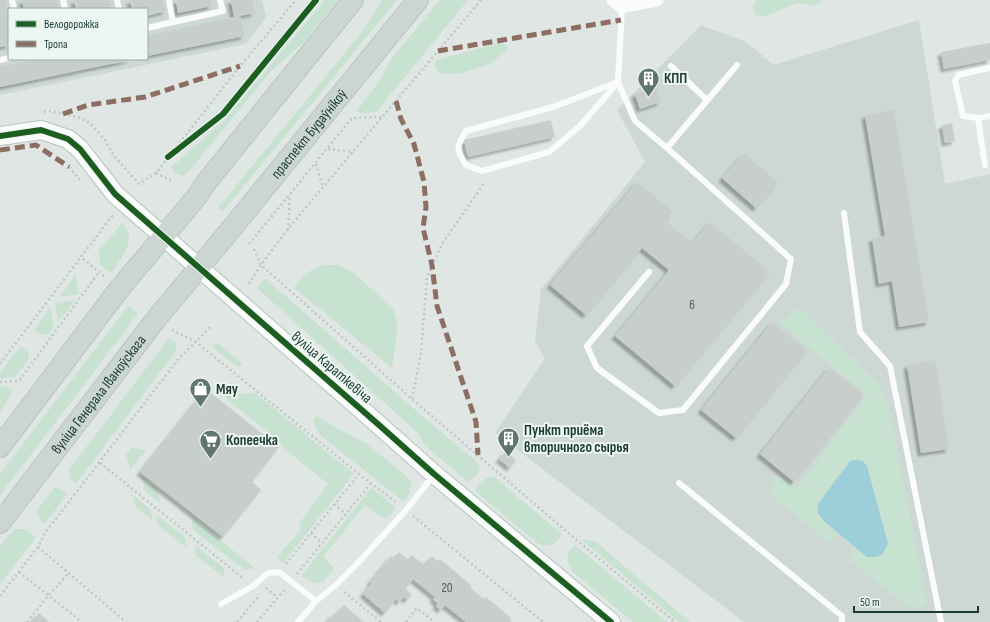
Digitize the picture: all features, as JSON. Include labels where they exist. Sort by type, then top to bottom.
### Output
[{"type":"main road","points":[[0,447],[120,288],[195,199],[354,0]]},
{"type":"main road","name":"праспект Будаўнікоў","points":[[198,268],[418,0]]},
{"type":"main road","name":"вуліца Генерала Іваноўскага","points":[[0,523],[149,328],[198,268]]},
{"type":"street","points":[[617,4],[656,0]]},
{"type":"street","name":"вуліца Караткевіча","points":[[0,136],[41,130],[68,139],[80,149],[115,194],[163,237],[434,474],[612,622]]},
{"type":"lane","points":[[168,0],[173,22]]},
{"type":"lane","points":[[148,28],[223,11],[220,0]]},
{"type":"lane","points":[[617,4],[618,82],[635,121],[791,259],[786,284],[682,410],[659,413],[597,368],[587,346],[649,272]]},
{"type":"lane","points":[[667,148],[737,65]]},
{"type":"lane","points":[[671,66],[707,100]]},
{"type":"lane","points":[[990,68],[958,75],[955,81],[963,116],[978,118],[990,116]]},
{"type":"lane","points":[[618,82],[580,126],[549,152],[482,171],[466,165],[459,154],[459,142],[466,131],[553,107],[618,82]]},
{"type":"lane","points":[[978,118],[985,165]]},
{"type":"lane","points":[[844,213],[860,332],[890,366],[941,622]]},
{"type":"lane","points":[[298,622],[316,601],[336,585],[358,563],[406,510],[434,474]]},
{"type":"lane","points":[[679,483],[842,616],[842,622]]},
{"type":"lane","points":[[221,604],[254,586],[268,573],[279,572],[316,601]]},
{"type":"path","points":[[168,157],[240,66],[296,0]]},
{"type":"path","points":[[249,284],[261,265],[288,230],[481,0]]},
{"type":"path","points":[[249,244],[316,164],[352,118],[383,117]]},
{"type":"path","points":[[168,157],[193,138]]},
{"type":"path","points":[[327,149],[354,152]]},
{"type":"path","points":[[316,164],[323,188]]},
{"type":"path","points":[[412,399],[421,353],[427,278],[442,244],[495,167]]},
{"type":"path","points":[[69,168],[84,184]]},
{"type":"path","points":[[156,173],[174,182]]},
{"type":"path","points":[[288,230],[290,194]]},
{"type":"path","points":[[0,364],[112,216],[108,211]]},
{"type":"path","points":[[254,249],[261,265],[412,399],[675,622]]},
{"type":"path","points":[[81,257],[104,276]]},
{"type":"path","points":[[0,382],[20,380],[99,272]]},
{"type":"path","points":[[0,596],[38,547],[45,533],[180,357],[210,327]]},
{"type":"path","points":[[172,330],[196,342],[543,622]]},
{"type":"path","points":[[100,463],[254,586],[266,588],[277,597]]},
{"type":"path","points":[[279,572],[359,474]]},
{"type":"path","points":[[257,622],[371,483]]},
{"type":"path","points":[[334,504],[346,514]]},
{"type":"path","points":[[311,533],[322,543]]},
{"type":"path","points":[[38,547],[126,622]]},
{"type":"path","points":[[19,572],[82,622]]},
{"type":"path","points":[[27,622],[69,573]]},
{"type":"path","points":[[336,585],[380,622]]},
{"type":"path","points":[[239,621],[266,588]]},
{"type":"path","points":[[406,622],[418,608],[434,622]]},
{"type":"shaded area","points":[[0,0],[262,0],[266,17],[246,44],[0,95]]},
{"type":"shaded area","points":[[919,20],[945,184],[990,174],[990,622],[744,622],[495,433],[545,358],[535,341],[541,289],[645,162],[617,110],[701,25],[746,42],[774,65]]},
{"type":"green space","points":[[325,0],[338,0],[303,43],[271,71],[189,171],[182,176],[175,173],[171,167],[224,121]]},
{"type":"green space","points":[[382,0],[397,0],[223,211],[218,208],[363,31]]},
{"type":"green space","points":[[440,0],[468,0],[376,112],[361,114],[357,111],[380,80],[392,58]]},
{"type":"green space","points":[[757,0],[822,0],[815,6],[797,3],[765,16],[756,15],[752,7]]},
{"type":"green space","points":[[500,43],[508,46],[507,50],[490,64],[461,73],[440,74],[434,65],[436,60]]},
{"type":"green space","points":[[122,223],[127,229],[129,242],[123,256],[111,273],[100,265],[99,251]]},
{"type":"green space","points":[[322,265],[339,265],[354,273],[393,309],[398,327],[392,368],[294,288],[300,279],[306,274]]},
{"type":"green space","points":[[76,274],[79,294],[59,297]]},
{"type":"green space","points":[[265,278],[477,462],[480,467],[477,474],[469,482],[425,446],[418,433],[257,288]]},
{"type":"green space","points":[[75,300],[58,322],[55,303]]},
{"type":"green space","points":[[128,306],[138,314],[0,495],[0,474]]},
{"type":"green space","points":[[800,307],[881,387],[890,411],[927,603],[919,608],[909,607],[849,560],[850,553],[855,547],[867,557],[888,544],[867,466],[863,461],[825,522],[838,533],[836,538],[830,542],[823,538],[771,495],[769,489],[776,478],[780,475],[797,487],[867,395],[779,323]]},
{"type":"green space","points":[[50,308],[54,327],[48,334],[40,334],[34,330]]},
{"type":"green space","points":[[169,338],[175,342],[176,351],[76,484],[70,479],[69,470]]},
{"type":"green space","points":[[216,342],[242,363],[239,368],[212,347]]},
{"type":"green space","points":[[21,346],[28,352],[29,359],[15,377],[0,379],[0,373]]},
{"type":"green space","points":[[7,386],[13,391],[0,412],[0,387]]},
{"type":"green space","points":[[255,393],[354,474],[283,563],[277,557],[301,530],[299,524],[328,484],[222,395]]},
{"type":"green space","points":[[316,415],[367,444],[405,475],[411,482],[410,493],[404,502],[319,434],[313,421]]},
{"type":"green space","points":[[131,448],[146,450],[130,470],[126,454]]},
{"type":"green space","points":[[141,476],[157,489],[160,502],[146,492]]},
{"type":"green space","points":[[493,476],[562,534],[556,542],[550,545],[540,545],[475,491],[482,481]]},
{"type":"green space","points":[[56,486],[67,494],[45,524],[41,521],[37,510]]},
{"type":"green space","points":[[371,488],[395,507],[392,514],[387,518],[380,516],[365,505],[323,557],[334,568],[323,582],[313,583],[301,576]]},
{"type":"green space","points":[[132,494],[151,510],[152,520],[135,506]]},
{"type":"green space","points":[[156,514],[185,537],[187,548],[158,525]]},
{"type":"green space","points":[[191,517],[255,568],[245,570],[193,530]]},
{"type":"green space","points":[[15,529],[25,529],[36,537],[0,584],[0,546]]},
{"type":"green space","points":[[582,540],[596,542],[690,622],[679,622]]},
{"type":"green space","points":[[195,545],[224,568],[224,577],[196,556]]},
{"type":"green space","points":[[575,545],[667,622],[633,622],[573,572],[567,558],[569,552]]},
{"type":"water","points":[[850,461],[863,461],[867,466],[888,544],[882,554],[875,557],[867,557],[825,522],[818,514],[818,504]]},
{"type":"building","points":[[0,0],[5,0],[8,13],[8,45],[0,47]]},
{"type":"building","points":[[22,0],[58,0],[60,8],[24,8]]},
{"type":"building","points":[[74,0],[110,0],[112,8],[76,8]]},
{"type":"building","points":[[130,0],[163,0],[166,11],[148,16],[148,8],[132,8]]},
{"type":"building","points":[[176,0],[211,0],[212,6],[178,13]]},
{"type":"building","points":[[231,0],[252,0],[255,13],[240,16],[245,36],[148,56],[148,36],[234,17]]},
{"type":"building","points":[[990,43],[990,60],[944,69],[941,52]]},
{"type":"building","points":[[32,60],[130,60],[0,87],[0,67]]},
{"type":"building","name":"КПП","points":[[656,87],[661,102],[640,109],[635,94]]},
{"type":"building","points":[[894,110],[929,322],[899,327],[892,281],[879,284],[872,238],[885,236],[865,115]]},
{"type":"building","points":[[551,120],[555,137],[468,157],[464,140]]},
{"type":"building","points":[[952,123],[955,141],[945,143],[942,125]]},
{"type":"building","points":[[744,153],[778,183],[756,208],[722,178]]},
{"type":"building","points":[[637,182],[673,212],[665,220],[692,243],[710,222],[770,272],[675,386],[615,336],[669,270],[642,248],[586,315],[550,285]]},
{"type":"building","points":[[772,322],[807,350],[736,438],[701,410]]},
{"type":"building","points":[[935,360],[949,449],[921,453],[907,365]]},
{"type":"building","points":[[829,367],[863,395],[794,482],[760,454]]},
{"type":"building","name":"Копеечка","points":[[206,389],[279,447],[252,482],[261,490],[223,537],[140,472]]},
{"type":"building","name":"Пункт приёма вторичного сырья","points":[[506,451],[516,460],[510,468],[499,459]]},
{"type":"building","points":[[399,552],[408,560],[412,555],[424,565],[432,556],[438,561],[440,559],[472,586],[470,588],[484,599],[486,597],[511,618],[509,620],[512,622],[466,622],[445,605],[441,610],[436,606],[438,604],[433,599],[435,597],[413,579],[405,589],[412,594],[407,600],[404,597],[399,602],[396,599],[385,613],[363,594],[372,583],[370,582],[391,556],[394,558]]},
{"type":"building","points":[[344,605],[364,622],[327,622],[333,614],[335,616]]},
{"type":"building","points":[[39,613],[47,620],[49,622],[32,622]]},
{"type":"marked path","points":[[438,51],[621,20]]},
{"type":"marked path","points":[[63,114],[88,105],[145,97],[240,66]]},
{"type":"marked path","points":[[396,101],[401,119],[414,144],[424,182],[426,207],[423,228],[432,265],[437,306],[476,422],[478,455]]},
{"type":"marked path","points":[[0,150],[36,145],[69,167]]},
{"type":"cycle path","points":[[168,157],[223,114],[316,0]]},
{"type":"cycle path","points":[[0,136],[41,130],[68,139],[80,149],[115,194],[434,474],[611,622]]},
{"type":"place","name":"КПП","points":[[648,98]]},
{"type":"place","name":"Мяу","points":[[200,408]]},
{"type":"place","name":"Пункт приёма вторичного сырья","points":[[508,458]]},
{"type":"place","name":"Копеечка","points":[[210,460]]}]
